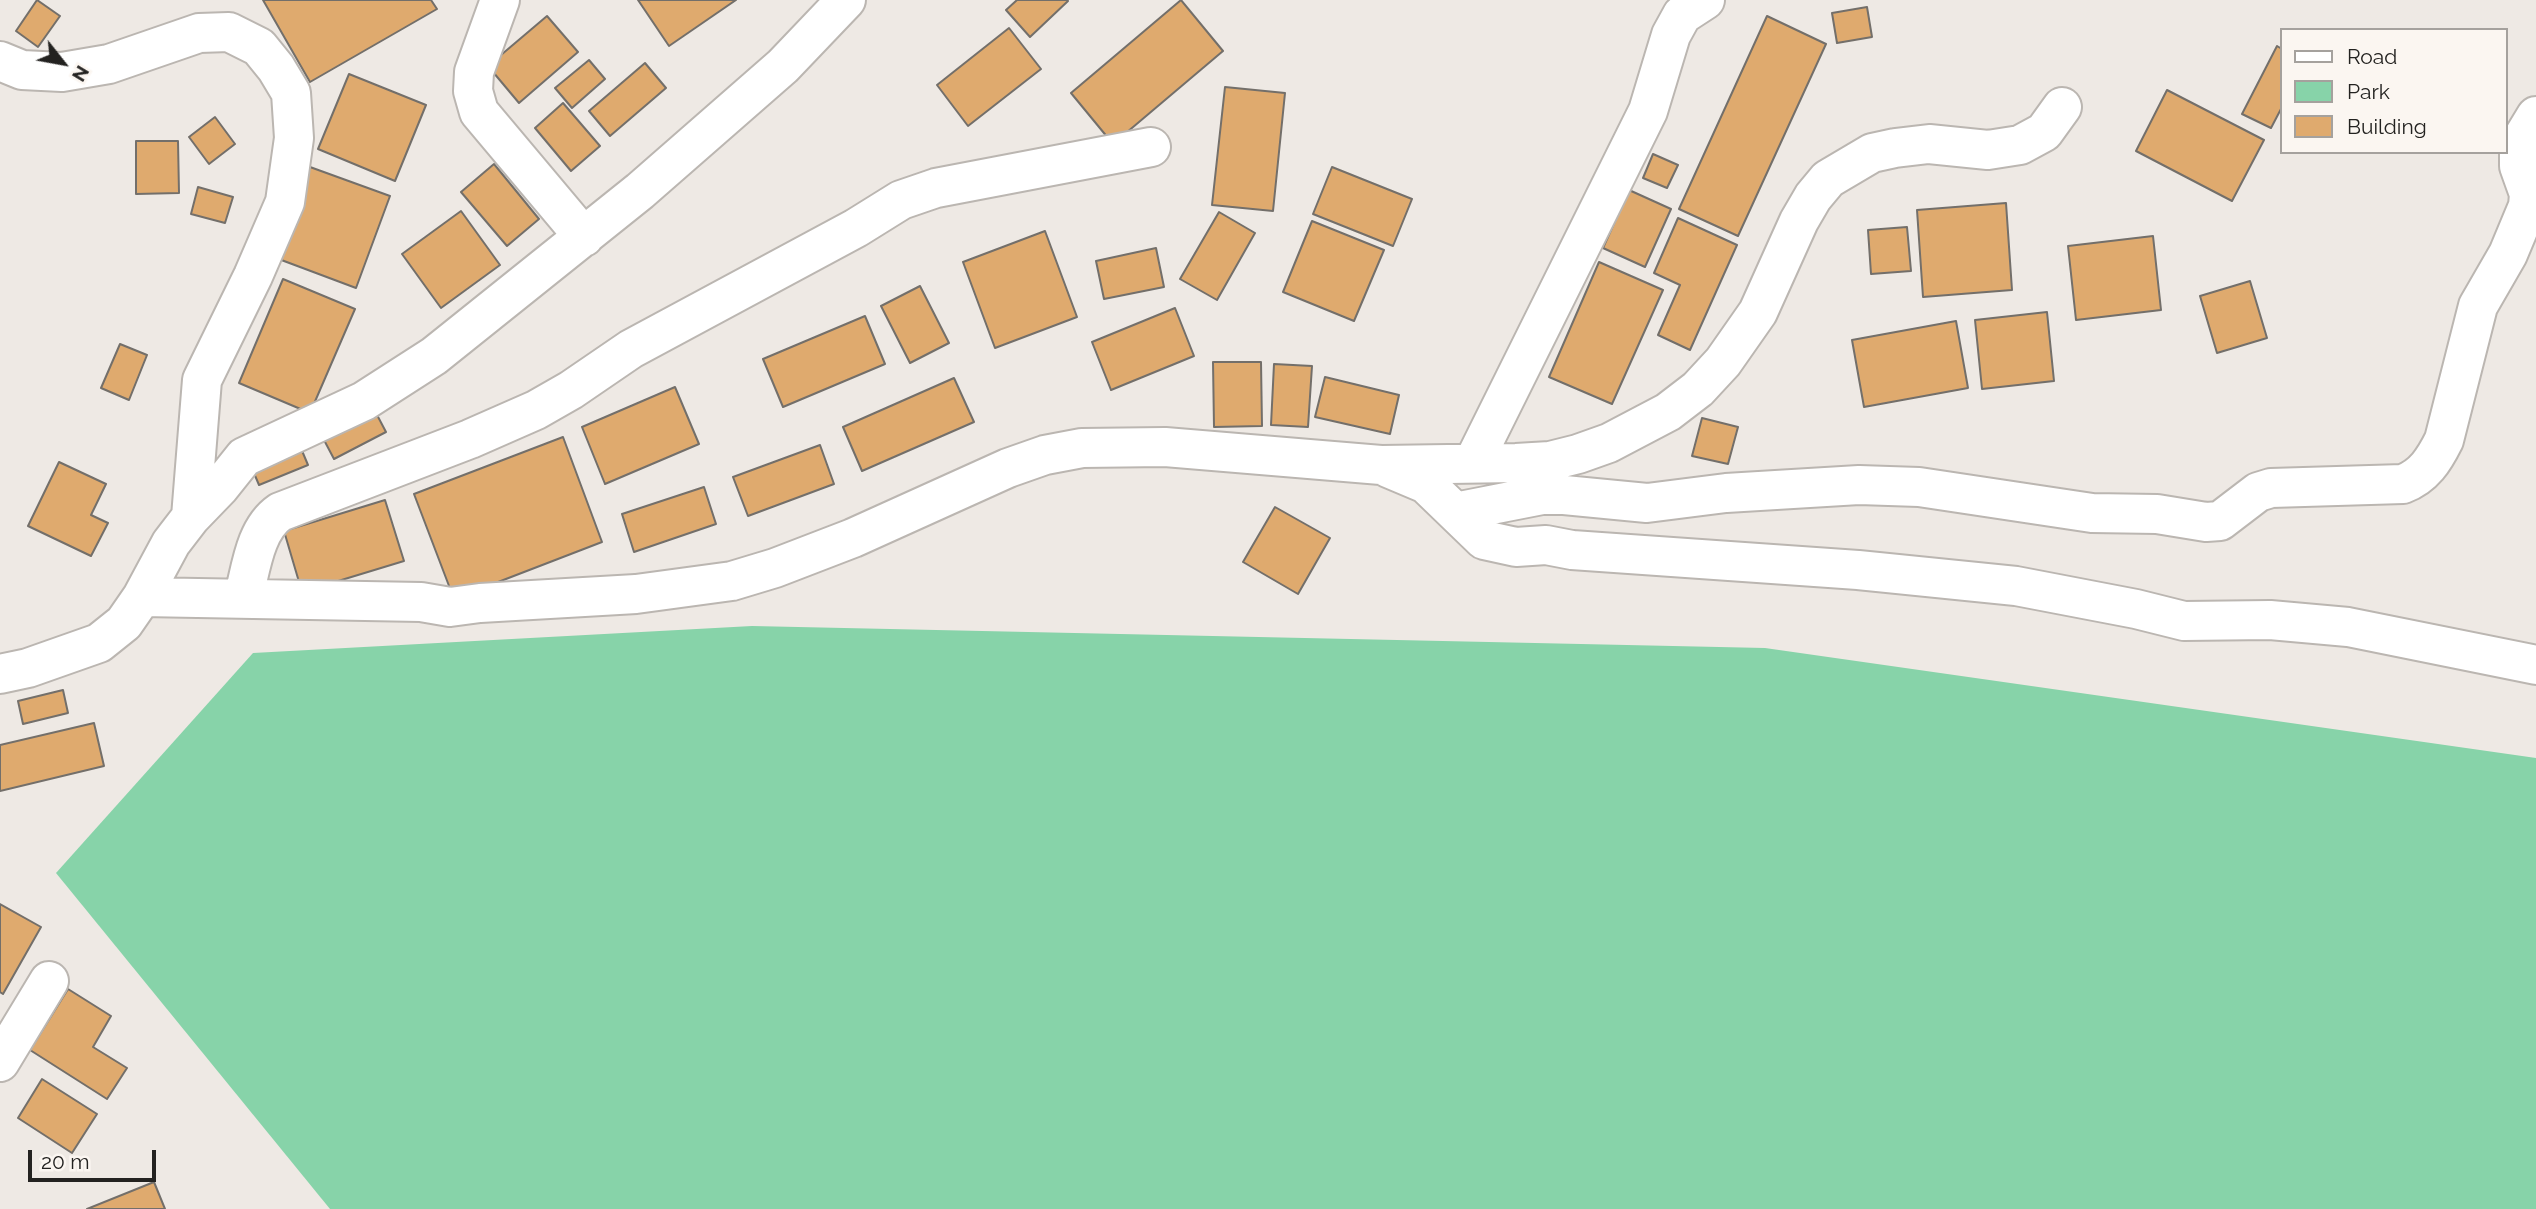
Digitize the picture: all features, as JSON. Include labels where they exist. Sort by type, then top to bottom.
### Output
[{"type":"street","points":[[500,0],[474,72],[473,91],[479,112],[584,237]]},
{"type":"street","points":[[0,674],[28,668],[99,643],[124,623],[142,597],[171,543],[244,457],[363,401],[434,356],[640,191],[783,66],[846,0]]},
{"type":"street","points":[[1473,463],[1648,111],[1671,35],[1682,15],[1704,0]]},
{"type":"street","points":[[0,61],[22,69],[62,72],[109,64],[199,33],[229,32],[259,47],[291,93],[294,138],[285,202],[253,276],[202,380],[191,517]]},
{"type":"street","points":[[142,597],[421,602],[450,607],[636,594],[732,581],[775,568],[853,538],[1008,468],[1045,455],[1082,448],[1166,447],[1381,465],[1550,461],[1578,454],[1645,426],[1698,389],[1735,347],[1758,312],[1799,221],[1828,179],[1872,153],[1929,144],[1988,150],[2020,145],[2044,132],[2063,107]]},
{"type":"street","points":[[1455,512],[1542,495],[1647,503],[1726,493],[1859,485],[1919,487],[2092,513],[2157,514],[2206,523],[2220,520],[2258,492],[2271,488],[2403,484],[2417,479],[2436,456],[2444,440],[2478,306],[2512,247],[2528,206],[2529,194],[2519,166],[2519,153],[2522,139],[2536,116]]},
{"type":"street","points":[[243,599],[261,535],[266,524],[281,512],[470,439],[536,410],[631,349],[856,228],[901,200],[936,188],[1151,147]]},
{"type":"street","points":[[1381,465],[1426,484],[1485,540],[1516,547],[1546,545],[1572,550],[1901,573],[2016,586],[2185,621],[2270,620],[2348,627],[2536,665]]},
{"type":"street","points":[[0,1062],[49,981]]},
{"type":"green space","points":[[752,626],[1765,648],[2536,758],[2536,1209],[330,1209],[56,873],[253,653]]},
{"type":"building","points":[[37,0],[60,16],[38,47],[16,31]]},
{"type":"building","points":[[263,0],[431,0],[437,9],[310,82]]},
{"type":"building","points":[[638,0],[736,0],[669,46]]},
{"type":"building","points":[[1017,0],[1068,1],[1030,37],[1006,10]]},
{"type":"building","points":[[1181,0],[1223,51],[1113,144],[1071,93]]},
{"type":"building","points":[[1867,7],[1872,37],[1837,43],[1832,13]]},
{"type":"building","points":[[547,16],[578,52],[519,103],[488,66]]},
{"type":"building","points":[[1767,16],[1826,44],[1738,236],[1679,209]]},
{"type":"building","points":[[1009,28],[1041,69],[968,126],[937,85]]},
{"type":"building","points":[[2277,46],[2280,48],[2280,111],[2271,128],[2242,114]]},
{"type":"building","points":[[589,60],[605,79],[572,108],[555,88]]},
{"type":"building","points":[[645,63],[666,88],[610,136],[589,111]]},
{"type":"building","points":[[349,74],[426,105],[395,181],[318,149]]},
{"type":"building","points":[[1225,87],[1285,93],[1273,211],[1212,205]]},
{"type":"building","points":[[2167,90],[2264,140],[2232,201],[2136,151]]},
{"type":"building","points":[[563,103],[600,146],[571,171],[535,128]]},
{"type":"building","points":[[215,117],[235,144],[209,164],[189,137]]},
{"type":"building","points":[[136,141],[178,141],[179,193],[136,194]]},
{"type":"building","points":[[1653,154],[1678,165],[1667,188],[1643,178]]},
{"type":"building","points":[[494,164],[539,219],[507,246],[461,192]]},
{"type":"building","points":[[310,167],[390,196],[356,288],[276,258]]},
{"type":"building","points":[[1332,167],[1412,199],[1393,246],[1313,214]]},
{"type":"building","points":[[198,187],[233,197],[225,223],[191,214]]},
{"type":"building","points":[[1629,190],[1671,209],[1645,267],[1603,248]]},
{"type":"building","points":[[2006,203],[2012,290],[1923,297],[1917,210]]},
{"type":"building","points":[[461,211],[500,265],[441,308],[402,254]]},
{"type":"building","points":[[1219,212],[1255,233],[1217,300],[1180,279]]},
{"type":"building","points":[[1678,218],[1737,245],[1690,350],[1658,335],[1680,285],[1654,273]]},
{"type":"building","points":[[1312,221],[1384,250],[1354,321],[1283,292]]},
{"type":"building","points":[[1907,227],[1911,271],[1871,274],[1868,230]]},
{"type":"building","points":[[1045,231],[1077,317],[995,348],[963,262]]},
{"type":"building","points":[[2153,236],[2161,310],[2076,320],[2068,246]]},
{"type":"building","points":[[1156,248],[1164,287],[1104,299],[1096,261]]},
{"type":"building","points":[[1599,262],[1663,290],[1612,404],[1549,377]]},
{"type":"building","points":[[283,279],[355,309],[310,413],[239,383]]},
{"type":"building","points":[[2250,281],[2267,338],[2217,353],[2200,296]]},
{"type":"building","points":[[920,286],[949,343],[910,363],[881,306]]},
{"type":"building","points":[[1175,308],[1194,356],[1111,390],[1092,342]]},
{"type":"building","points":[[2047,312],[2054,381],[1982,389],[1975,320]]},
{"type":"building","points":[[865,316],[885,364],[783,407],[763,359]]},
{"type":"building","points":[[1956,321],[1968,388],[1864,407],[1852,340]]},
{"type":"building","points":[[120,344],[147,355],[129,400],[101,388]]},
{"type":"building","points":[[1213,362],[1261,362],[1262,426],[1214,427]]},
{"type":"building","points":[[1274,364],[1312,366],[1308,427],[1271,425]]},
{"type":"building","points":[[1325,377],[1399,395],[1390,434],[1315,417]]},
{"type":"building","points":[[954,378],[974,422],[862,471],[843,427]]},
{"type":"building","points":[[675,387],[699,444],[605,484],[582,427]]},
{"type":"building","points":[[376,413],[386,432],[334,459],[324,440]]},
{"type":"building","points":[[1702,418],[1738,427],[1728,464],[1692,456]]},
{"type":"building","points":[[563,437],[602,542],[454,599],[414,494]]},
{"type":"building","points":[[820,445],[834,484],[748,516],[733,477]]},
{"type":"building","points":[[300,446],[308,465],[259,485],[251,466]]},
{"type":"building","points":[[59,462],[106,484],[91,515],[108,523],[91,556],[28,526]]},
{"type":"building","points":[[704,487],[716,524],[634,552],[622,514]]},
{"type":"building","points":[[385,500],[404,561],[302,592],[284,531]]},
{"type":"building","points":[[1275,507],[1330,538],[1298,594],[1243,562]]},
{"type":"building","points":[[63,690],[68,713],[23,724],[18,701]]},
{"type":"building","points":[[94,723],[104,766],[0,791],[0,745]]},
{"type":"building","points":[[0,904],[41,927],[3,994],[0,992]]},
{"type":"building","points":[[68,989],[111,1016],[93,1047],[127,1068],[107,1099],[30,1050]]},
{"type":"building","points":[[42,1079],[97,1114],[72,1153],[18,1118]]},
{"type":"building","points":[[154,1182],[165,1209],[87,1209]]}]
